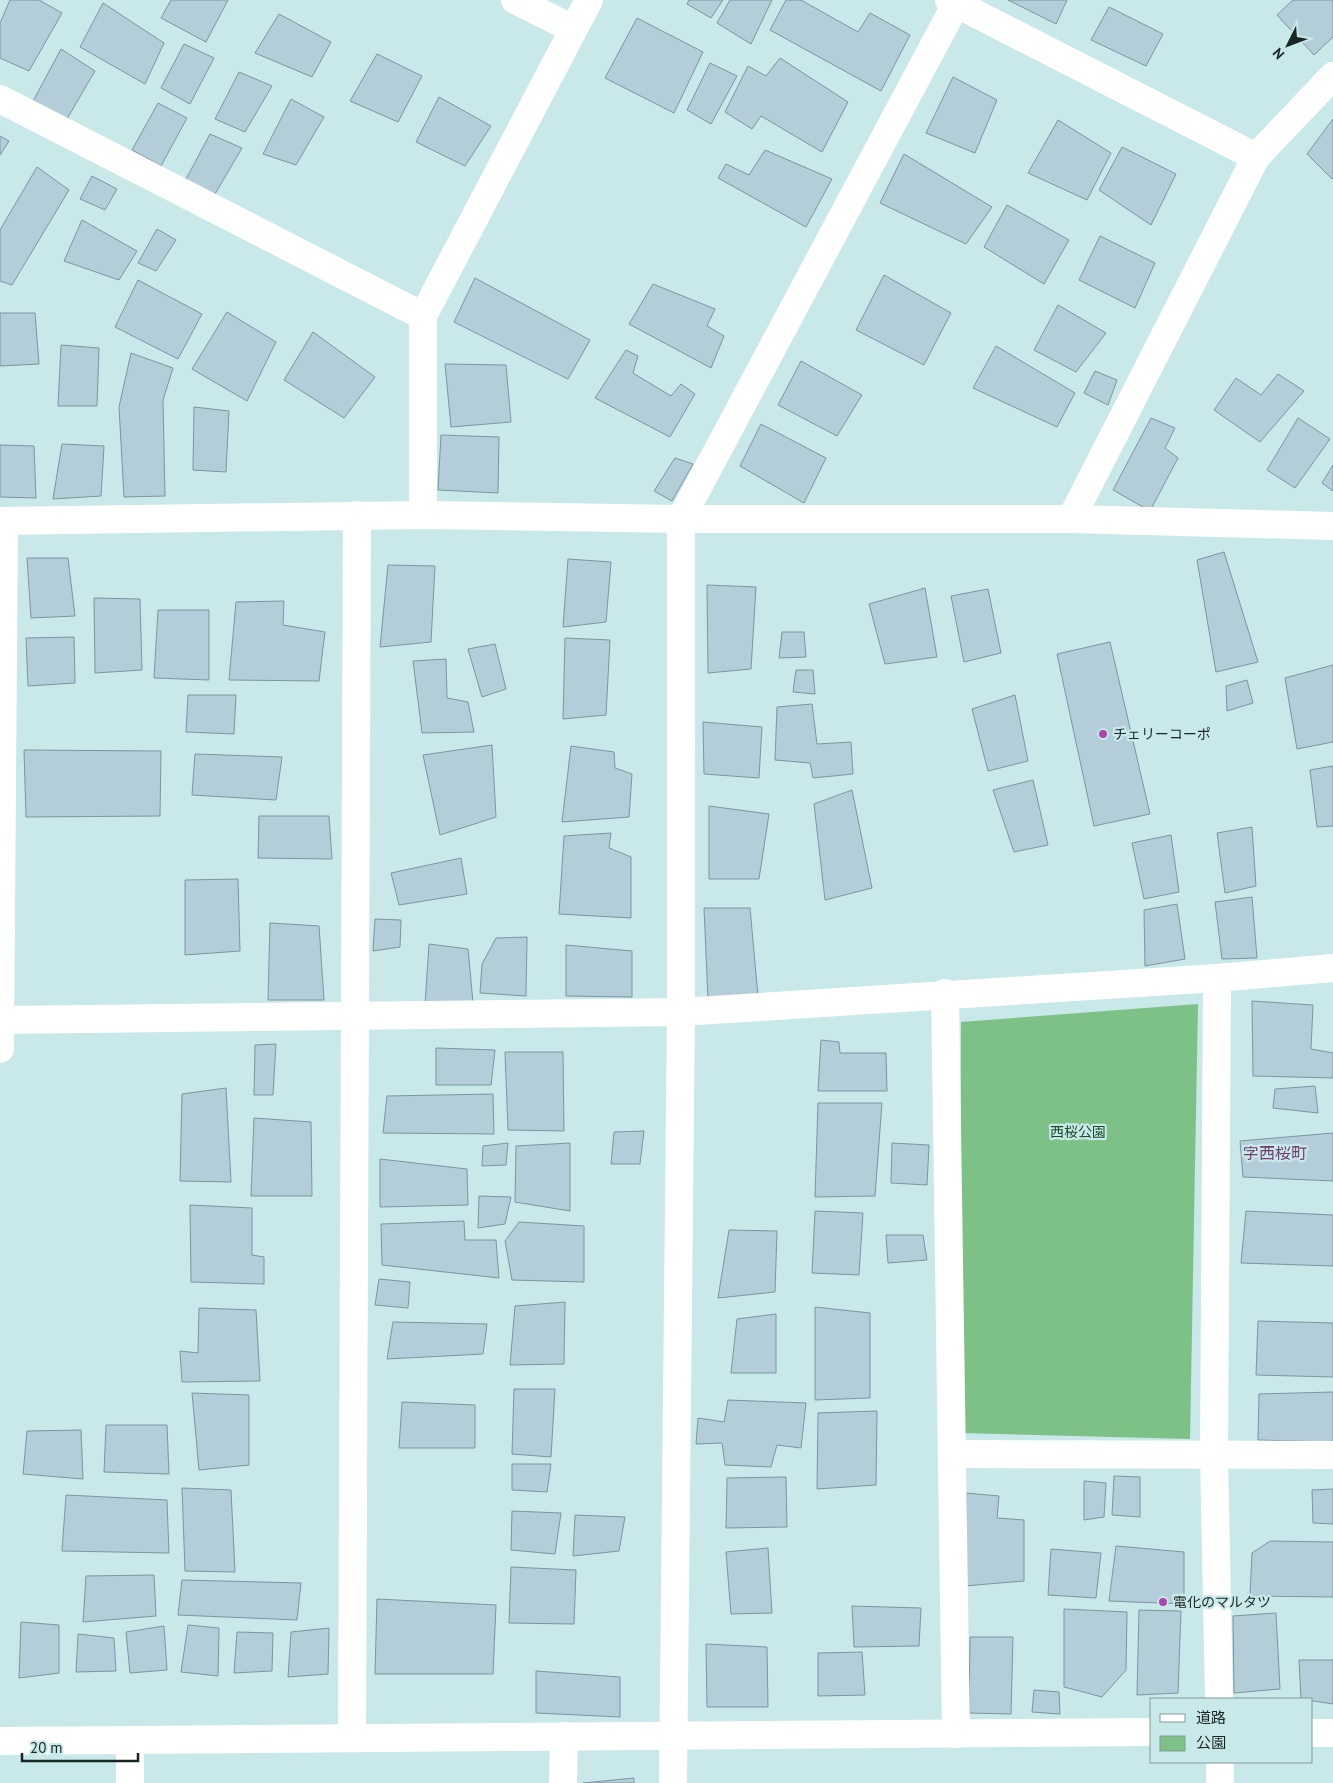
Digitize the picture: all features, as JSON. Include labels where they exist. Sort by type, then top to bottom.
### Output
[{"type":"street","points":[[515,0],[573,29]]},
{"type":"street","points":[[424,515],[423,316],[588,0]]},
{"type":"street","points":[[673,1783],[681,1012],[681,519],[953,2],[1256,157]]},
{"type":"street","points":[[1071,519],[1256,157],[1333,76]]},
{"type":"street","points":[[0,99],[423,316]]},
{"type":"street","points":[[352,1738],[357,515]]},
{"type":"street","points":[[0,1049],[2,521],[424,515],[681,519],[1071,519],[1333,526]]},
{"type":"street","points":[[0,1020],[681,1012],[945,993],[1217,978],[1333,968]]},
{"type":"street","points":[[1217,978],[1214,1455],[1219,1698]]},
{"type":"street","points":[[945,993],[956,1734]]},
{"type":"street","points":[[952,1454],[1333,1455]]},
{"type":"street","points":[[0,1741],[1150,1732]]},
{"type":"street","points":[[1313,1733],[1333,1733]]},
{"type":"street","points":[[562,1783],[564,1736]]},
{"type":"street","points":[[130,1740],[130,1783]]},
{"type":"street","points":[[1220,1763],[1220,1783]]},
{"type":"green space","name":"西桜公園","points":[[1198,1004],[1190,1439],[960,1433],[961,1022]]},
{"type":"building","points":[[10,0],[39,0],[62,13],[29,71],[0,58],[0,23]]},
{"type":"building","points":[[171,0],[228,0],[206,42],[161,18]]},
{"type":"building","points":[[689,0],[723,0],[711,18],[687,4]]},
{"type":"building","points":[[730,0],[772,0],[751,44],[717,23]]},
{"type":"building","points":[[786,0],[801,0],[858,32],[870,13],[910,35],[881,91],[770,30]]},
{"type":"building","points":[[1008,0],[1067,0],[1056,24]]},
{"type":"building","points":[[1293,0],[1333,0],[1333,37],[1314,55],[1277,15]]},
{"type":"building","points":[[103,3],[164,43],[145,84],[80,47]]},
{"type":"building","points":[[1109,7],[1163,34],[1146,66],[1091,40]]},
{"type":"building","points":[[279,14],[331,42],[312,77],[255,53]]},
{"type":"building","points":[[637,18],[703,52],[674,113],[605,78]]},
{"type":"building","points":[[184,44],[214,58],[190,104],[161,88]]},
{"type":"building","points":[[61,49],[95,71],[67,119],[32,103]]},
{"type":"building","points":[[377,54],[422,76],[398,122],[350,101]]},
{"type":"building","points":[[780,58],[848,102],[822,152],[761,116],[752,129],[725,112],[748,66],[766,76]]},
{"type":"building","points":[[710,63],[737,76],[711,124],[687,110]]},
{"type":"building","points":[[239,72],[272,86],[245,132],[215,119]]},
{"type":"building","points":[[953,77],[997,100],[975,153],[926,133]]},
{"type":"building","points":[[439,97],[491,126],[465,166],[416,142]]},
{"type":"building","points":[[291,99],[324,117],[296,165],[263,154]]},
{"type":"building","points":[[158,103],[187,118],[161,166],[132,150]]},
{"type":"building","points":[[1333,119],[1333,178],[1332,179],[1307,154]]},
{"type":"building","points":[[1058,120],[1111,153],[1087,200],[1028,173]]},
{"type":"building","points":[[210,134],[242,148],[215,194],[185,181]]},
{"type":"building","points":[[0,136],[9,141],[0,155]]},
{"type":"building","points":[[1122,147],[1176,174],[1151,225],[1099,190]]},
{"type":"building","points":[[765,150],[832,179],[806,227],[718,178],[726,164],[749,175]]},
{"type":"building","points":[[904,154],[992,207],[966,244],[880,203]]},
{"type":"building","points":[[37,167],[69,190],[12,285],[0,281],[0,230]]},
{"type":"building","points":[[92,176],[117,189],[105,210],[80,199]]},
{"type":"building","points":[[1007,205],[1069,240],[1044,284],[984,247]]},
{"type":"building","points":[[82,220],[137,251],[119,280],[64,261]]},
{"type":"building","points":[[157,229],[176,240],[156,271],[138,263]]},
{"type":"building","points":[[1100,236],[1155,263],[1135,308],[1079,280]]},
{"type":"building","points":[[884,275],[951,313],[924,365],[856,330]]},
{"type":"building","points":[[475,278],[590,340],[568,379],[454,322]]},
{"type":"building","points":[[138,280],[202,314],[178,359],[115,327]]},
{"type":"building","points":[[653,284],[715,309],[707,326],[724,336],[711,368],[629,324]]},
{"type":"building","points":[[1058,305],[1106,333],[1076,372],[1034,350]]},
{"type":"building","points":[[227,312],[276,342],[247,401],[192,369]]},
{"type":"building","points":[[0,313],[35,313],[39,364],[0,366]]},
{"type":"building","points":[[313,332],[375,377],[344,418],[284,380]]},
{"type":"building","points":[[61,345],[99,348],[97,406],[58,406]]},
{"type":"building","points":[[996,346],[1075,393],[1057,427],[973,388]]},
{"type":"building","points":[[626,350],[638,356],[633,373],[671,396],[681,384],[695,394],[670,437],[595,398]]},
{"type":"building","points":[[131,353],[173,368],[163,400],[165,496],[124,497],[119,407]]},
{"type":"building","points":[[801,361],[862,395],[837,436],[778,405]]},
{"type":"building","points":[[445,364],[506,365],[511,422],[451,427]]},
{"type":"building","points":[[1095,371],[1117,380],[1108,405],[1084,393]]},
{"type":"building","points":[[1278,374],[1304,391],[1260,442],[1214,410],[1236,378],[1261,395]]},
{"type":"building","points":[[194,407],[229,411],[226,472],[193,470]]},
{"type":"building","points":[[1151,418],[1175,428],[1165,448],[1178,458],[1150,511],[1113,490]]},
{"type":"building","points":[[1298,418],[1330,439],[1295,488],[1267,470]]},
{"type":"building","points":[[761,424],[826,458],[804,503],[740,466]]},
{"type":"building","points":[[441,435],[499,437],[498,493],[438,490]]},
{"type":"building","points":[[62,444],[104,446],[101,496],[53,499]]},
{"type":"building","points":[[0,445],[34,446],[36,498],[0,497]]},
{"type":"building","points":[[675,458],[693,464],[672,501],[654,491]]},
{"type":"building","points":[[1333,465],[1333,491],[1322,483]]},
{"type":"building","points":[[1224,552],[1258,662],[1216,672],[1197,560]]},
{"type":"building","points":[[27,558],[68,558],[75,616],[31,618]]},
{"type":"building","points":[[568,559],[611,562],[606,622],[563,627]]},
{"type":"building","points":[[388,565],[435,566],[431,642],[380,647]]},
{"type":"building","points":[[707,585],[756,587],[751,669],[708,673]]},
{"type":"building","points":[[925,588],[937,657],[885,664],[869,604]]},
{"type":"building","points":[[988,589],[1001,653],[964,662],[951,596]]},
{"type":"building","points":[[94,598],[140,599],[142,670],[95,673]]},
{"type":"building","points":[[284,601],[283,625],[325,632],[319,681],[229,680],[236,602]]},
{"type":"building","points":[[158,610],[209,610],[209,680],[154,678]]},
{"type":"building","points":[[782,632],[804,632],[806,657],[779,658]]},
{"type":"building","points":[[74,637],[75,683],[28,686],[26,638]]},
{"type":"building","points":[[565,638],[610,640],[606,715],[563,719]]},
{"type":"building","name":"チェリーコーポ","points":[[1110,642],[1150,814],[1094,826],[1057,654]]},
{"type":"building","points":[[495,644],[506,689],[482,697],[468,649]]},
{"type":"building","points":[[446,659],[447,698],[468,702],[474,732],[422,733],[413,661]]},
{"type":"building","points":[[1333,665],[1333,742],[1297,749],[1285,678]]},
{"type":"building","points":[[796,670],[813,670],[815,694],[793,692]]},
{"type":"building","points":[[1247,680],[1253,703],[1227,711],[1226,686]]},
{"type":"building","points":[[188,695],[236,695],[234,734],[186,732]]},
{"type":"building","points":[[1015,695],[1028,761],[988,771],[972,709]]},
{"type":"building","points":[[812,704],[817,744],[851,742],[853,774],[813,778],[810,763],[775,760],[777,707]]},
{"type":"building","points":[[703,722],[762,727],[759,778],[704,774]]},
{"type":"building","points":[[492,745],[496,817],[440,835],[423,755]]},
{"type":"building","points":[[571,746],[614,752],[615,768],[632,774],[629,817],[562,822]]},
{"type":"building","points":[[24,750],[161,751],[160,816],[26,817]]},
{"type":"building","points":[[195,754],[282,757],[276,800],[192,795]]},
{"type":"building","points":[[1333,766],[1333,826],[1317,827],[1310,770]]},
{"type":"building","points":[[1033,780],[1048,845],[1014,852],[993,790]]},
{"type":"building","points":[[852,790],[872,888],[825,900],[814,804]]},
{"type":"building","points":[[709,806],[769,814],[759,879],[709,879]]},
{"type":"building","points":[[259,816],[329,816],[332,859],[258,858]]},
{"type":"building","points":[[1252,827],[1256,886],[1225,893],[1217,833]]},
{"type":"building","points":[[611,833],[609,848],[631,857],[631,918],[559,914],[564,836]]},
{"type":"building","points":[[1171,835],[1179,892],[1144,899],[1132,843]]},
{"type":"building","points":[[461,858],[467,894],[399,905],[391,873]]},
{"type":"building","points":[[238,879],[240,951],[185,955],[185,880]]},
{"type":"building","points":[[1252,897],[1257,958],[1222,959],[1215,902]]},
{"type":"building","points":[[1177,904],[1185,959],[1145,966],[1144,910]]},
{"type":"building","points":[[704,908],[750,908],[758,996],[708,1000]]},
{"type":"building","points":[[375,919],[401,920],[400,947],[373,951]]},
{"type":"building","points":[[270,923],[319,926],[324,1000],[268,1000]]},
{"type":"building","points":[[527,937],[526,996],[480,993],[482,964],[496,938]]},
{"type":"building","points":[[429,944],[468,949],[473,1002],[425,1005]]},
{"type":"building","points":[[566,945],[632,951],[632,997],[566,996]]},
{"type":"building","points":[[1252,1001],[1313,1005],[1311,1049],[1333,1053],[1333,1078],[1253,1076]]},
{"type":"building","points":[[821,1040],[839,1042],[840,1053],[886,1053],[887,1091],[818,1091]]},
{"type":"building","points":[[276,1044],[273,1095],[254,1095],[255,1045]]},
{"type":"building","points":[[436,1048],[495,1050],[491,1085],[436,1085]]},
{"type":"building","points":[[505,1052],[563,1052],[564,1131],[508,1130]]},
{"type":"building","points":[[1315,1086],[1318,1113],[1273,1108],[1275,1089]]},
{"type":"building","points":[[226,1088],[231,1182],[180,1181],[182,1094]]},
{"type":"building","points":[[493,1094],[494,1134],[383,1133],[387,1096]]},
{"type":"building","points":[[818,1103],[882,1103],[875,1196],[815,1197]]},
{"type":"building","points":[[254,1118],[311,1122],[312,1196],[251,1196]]},
{"type":"building","points":[[644,1131],[640,1164],[611,1164],[614,1132]]},
{"type":"building","points":[[1333,1133],[1333,1181],[1243,1177],[1240,1141]]},
{"type":"building","points":[[508,1143],[506,1165],[482,1166],[483,1146]]},
{"type":"building","points":[[570,1143],[570,1211],[515,1202],[516,1146]]},
{"type":"building","points":[[892,1143],[929,1145],[927,1185],[891,1183]]},
{"type":"building","points":[[380,1159],[467,1169],[468,1205],[380,1207]]},
{"type":"building","points":[[479,1196],[511,1197],[505,1224],[478,1228]]},
{"type":"building","points":[[190,1205],[252,1208],[252,1255],[264,1257],[264,1284],[191,1282]]},
{"type":"building","points":[[815,1211],[863,1213],[859,1275],[812,1273]]},
{"type":"building","points":[[1246,1211],[1333,1215],[1333,1266],[1241,1263]]},
{"type":"building","points":[[464,1221],[465,1240],[496,1240],[499,1278],[382,1265],[381,1224]]},
{"type":"building","points":[[519,1222],[584,1226],[584,1282],[512,1280],[505,1241]]},
{"type":"building","points":[[729,1230],[777,1231],[775,1292],[718,1298]]},
{"type":"building","points":[[886,1235],[923,1235],[927,1260],[888,1263]]},
{"type":"building","points":[[379,1279],[410,1282],[408,1308],[375,1305]]},
{"type":"building","points":[[565,1302],[564,1364],[510,1365],[515,1306]]},
{"type":"building","points":[[815,1307],[870,1313],[870,1398],[815,1400]]},
{"type":"building","points":[[199,1308],[256,1310],[260,1381],[182,1382],[180,1351],[198,1353]]},
{"type":"building","points":[[776,1314],[776,1373],[731,1373],[737,1319]]},
{"type":"building","points":[[1258,1321],[1333,1323],[1333,1377],[1256,1375]]},
{"type":"building","points":[[393,1322],[487,1324],[483,1354],[387,1359]]},
{"type":"building","points":[[514,1389],[555,1389],[551,1457],[512,1454]]},
{"type":"building","points":[[1333,1392],[1333,1442],[1258,1440],[1259,1394]]},
{"type":"building","points":[[192,1393],[249,1395],[249,1465],[199,1470]]},
{"type":"building","points":[[728,1400],[806,1403],[801,1448],[777,1445],[771,1467],[725,1465],[722,1443],[696,1444],[698,1418],[724,1422]]},
{"type":"building","points":[[402,1402],[475,1405],[475,1448],[399,1448]]},
{"type":"building","points":[[877,1411],[876,1485],[817,1489],[818,1413]]},
{"type":"building","points":[[106,1425],[167,1425],[169,1474],[104,1472]]},
{"type":"building","points":[[81,1430],[83,1479],[23,1474],[27,1431]]},
{"type":"building","points":[[512,1464],[551,1464],[547,1492],[512,1490]]},
{"type":"building","points":[[1114,1476],[1140,1477],[1140,1517],[1112,1515]]},
{"type":"building","points":[[786,1477],[787,1527],[726,1528],[727,1478]]},
{"type":"building","points":[[1084,1481],[1106,1483],[1104,1517],[1084,1520]]},
{"type":"building","points":[[182,1488],[231,1490],[235,1572],[185,1571]]},
{"type":"building","points":[[1333,1489],[1333,1524],[1313,1523],[1312,1490]]},
{"type":"building","points":[[966,1493],[999,1496],[997,1518],[1024,1520],[1024,1581],[964,1586]]},
{"type":"building","points":[[66,1495],[167,1500],[169,1553],[62,1551]]},
{"type":"building","points":[[512,1511],[561,1513],[555,1554],[511,1550]]},
{"type":"building","points":[[575,1515],[625,1517],[619,1551],[573,1556]]},
{"type":"building","points":[[1270,1541],[1333,1542],[1333,1597],[1250,1596],[1252,1553]]},
{"type":"building","points":[[1116,1546],[1184,1552],[1184,1604],[1109,1601]]},
{"type":"building","points":[[768,1548],[772,1613],[731,1614],[726,1552]]},
{"type":"building","points":[[1051,1549],[1101,1553],[1096,1598],[1048,1595]]},
{"type":"building","points":[[511,1567],[576,1570],[574,1624],[509,1623]]},
{"type":"building","points":[[154,1575],[156,1616],[83,1622],[86,1576]]},
{"type":"building","points":[[182,1580],[301,1583],[297,1620],[178,1615]]},
{"type":"building","points":[[377,1599],[496,1605],[493,1674],[375,1674]]},
{"type":"building","points":[[852,1606],[921,1608],[919,1646],[854,1647]]},
{"type":"building","points":[[1064,1609],[1127,1612],[1126,1670],[1102,1697],[1064,1687]]},
{"type":"building","points":[[1139,1610],[1181,1611],[1178,1693],[1137,1695]]},
{"type":"building","points":[[1276,1613],[1280,1689],[1234,1693],[1233,1616]]},
{"type":"building","points":[[21,1622],[59,1625],[59,1673],[19,1678]]},
{"type":"building","points":[[188,1625],[219,1628],[218,1676],[181,1672]]},
{"type":"building","points":[[164,1626],[167,1670],[130,1673],[126,1632]]},
{"type":"building","points":[[329,1628],[328,1674],[288,1677],[291,1632]]},
{"type":"building","points":[[237,1632],[273,1633],[272,1671],[234,1673]]},
{"type":"building","points":[[78,1634],[114,1638],[116,1671],[76,1672]]},
{"type":"building","points":[[970,1637],[1013,1637],[1011,1714],[969,1713]]},
{"type":"building","points":[[706,1644],[767,1647],[768,1707],[707,1707]]},
{"type":"building","points":[[862,1652],[865,1695],[818,1696],[818,1653]]},
{"type":"building","points":[[1299,1660],[1333,1660],[1333,1704],[1313,1701],[1313,1698],[1301,1698]]},
{"type":"building","points":[[536,1671],[620,1677],[620,1717],[536,1713]]},
{"type":"building","points":[[1034,1690],[1059,1692],[1060,1714],[1032,1712]]},
{"type":"building","points":[[634,1778],[634,1783],[583,1783]]},
{"type":"place","name":"チェリーコーポ","points":[[1103,734]]},
{"type":"place","name":"電化のマルタツ","points":[[1163,1602]]},
{"type":"district","name":"字西桜町","points":[[1275,1153]]}]
